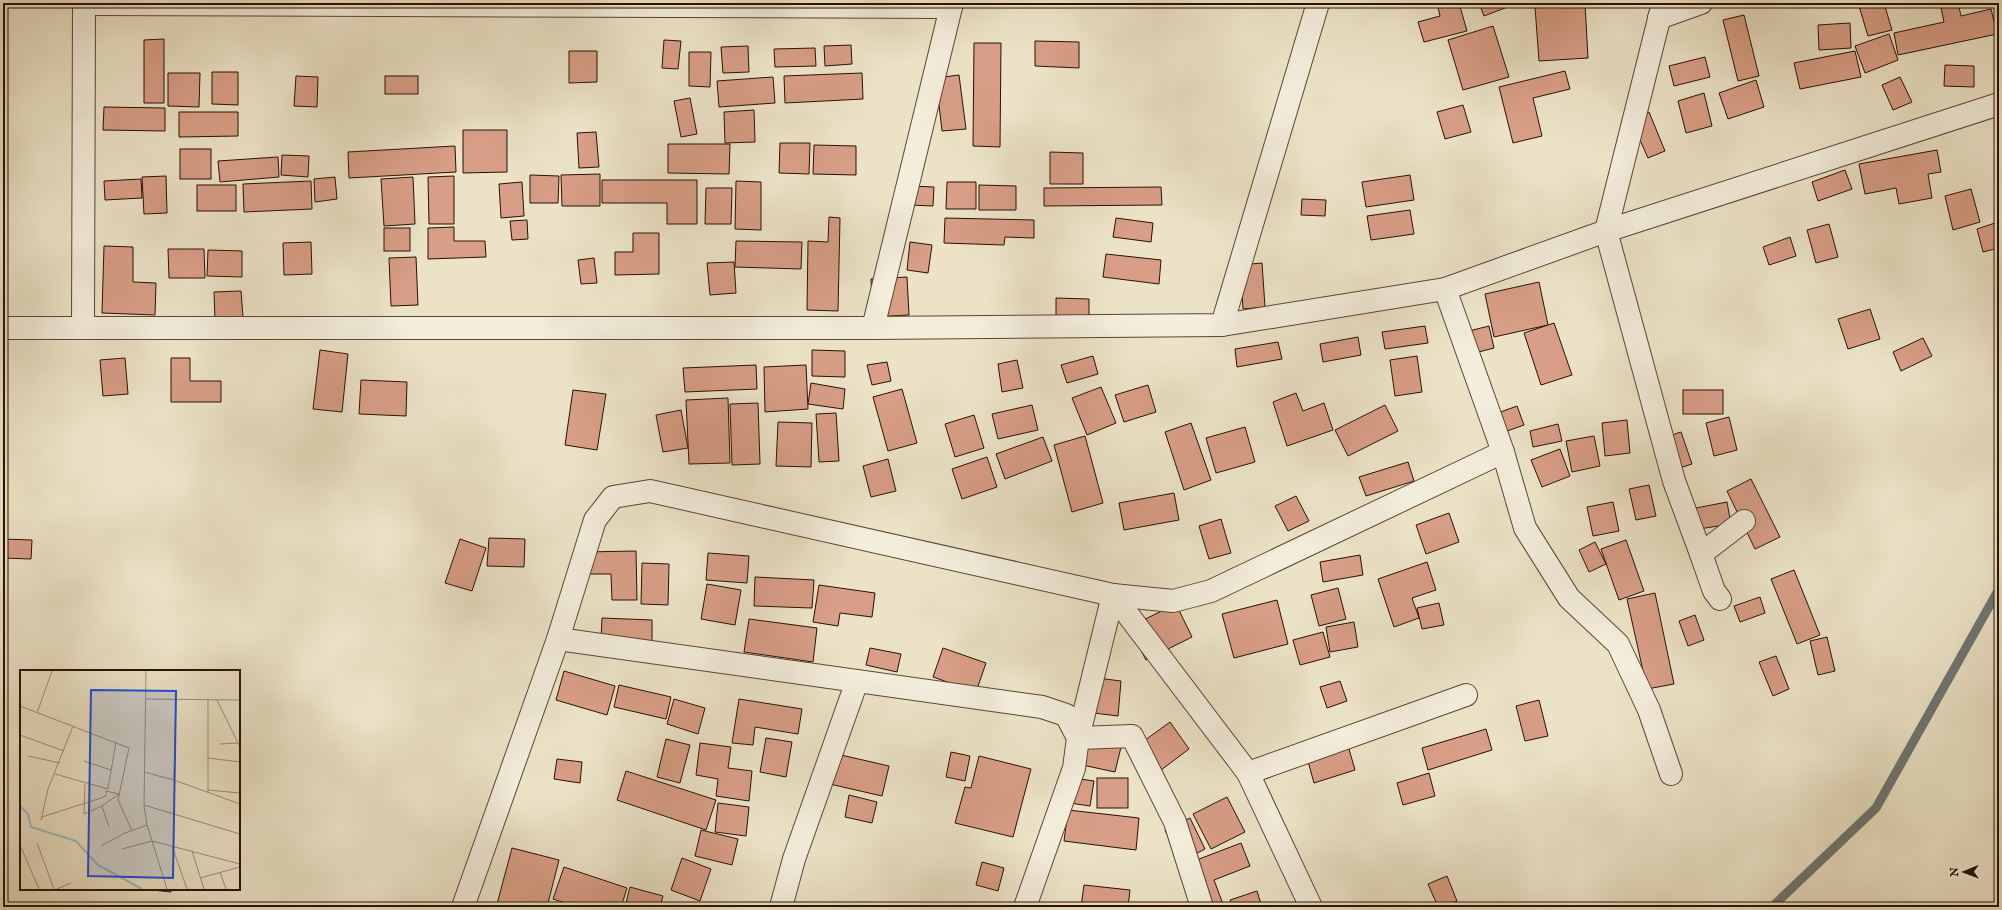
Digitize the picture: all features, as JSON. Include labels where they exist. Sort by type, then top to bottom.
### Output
[{"type":"street","points":[[83,328],[84,3],[951,5],[873,328]]},
{"type":"street","points":[[1222,325],[1318,3]]},
{"type":"street","points":[[1701,3],[1661,10],[1606,230],[1674,481],[1714,591],[1720,599]]},
{"type":"street","points":[[3,328],[873,328],[1222,325],[1445,289],[1606,230],[1999,104]]},
{"type":"street","points":[[1445,289],[1503,452],[1525,528],[1569,598],[1618,644],[1650,710],[1671,774]]},
{"type":"street","points":[[463,907],[558,639],[595,520],[613,497],[650,491],[1113,595],[1173,601],[1211,591],[1503,452]]},
{"type":"street","points":[[1701,554],[1744,521]]},
{"type":"street","points":[[1025,907],[1074,768],[1078,738],[1113,595]]},
{"type":"street","points":[[1113,595],[1248,773],[1311,907]]},
{"type":"street","points":[[558,639],[1042,708],[1066,715],[1078,738]]},
{"type":"street","points":[[781,907],[794,859],[857,681]]},
{"type":"street","points":[[1248,773],[1466,695]]},
{"type":"street","points":[[1078,738],[1132,736],[1175,822],[1202,907]]},
{"type":"building","points":[[1037,3],[1091,3],[1091,7],[1037,7]]},
{"type":"building","points":[[1437,3],[1459,3],[1467,31],[1424,42],[1418,22],[1440,16]]},
{"type":"building","points":[[1479,3],[1518,3],[1484,16]]},
{"type":"building","points":[[1869,3],[1884,3],[1892,30],[1868,36],[1859,6]]},
{"type":"building","points":[[1940,3],[1958,3],[1961,16],[1991,9],[1997,34],[1898,55],[1894,33],[1944,22]]},
{"type":"building","points":[[1585,4],[1588,58],[1539,61],[1535,7]]},
{"type":"building","points":[[1744,15],[1759,76],[1738,81],[1723,20]]},
{"type":"building","points":[[1850,23],[1851,48],[1819,50],[1818,25]]},
{"type":"building","points":[[1493,26],[1509,77],[1463,90],[1448,40]]},
{"type":"building","points":[[1889,34],[1898,60],[1865,73],[1855,46]]},
{"type":"building","points":[[164,39],[164,103],[144,103],[144,40]]},
{"type":"building","points":[[664,40],[681,41],[678,69],[662,68]]},
{"type":"building","points":[[1035,41],[1079,42],[1079,68],[1035,66]]},
{"type":"building","points":[[974,43],[1001,43],[1000,147],[973,146]]},
{"type":"building","points":[[851,45],[852,64],[825,66],[824,46]]},
{"type":"building","points":[[748,46],[749,72],[723,73],[721,47]]},
{"type":"building","points":[[815,48],[816,66],[775,67],[774,49]]},
{"type":"building","points":[[569,51],[597,51],[597,82],[569,83]]},
{"type":"building","points":[[1855,51],[1861,77],[1800,89],[1794,63]]},
{"type":"building","points":[[689,52],[711,52],[710,87],[689,86]]},
{"type":"building","points":[[1705,57],[1710,77],[1674,86],[1669,66]]},
{"type":"building","points":[[1945,65],[1974,66],[1974,87],[1944,86]]},
{"type":"building","points":[[1565,71],[1570,89],[1533,98],[1542,136],[1513,143],[1499,87]]},
{"type":"building","points":[[212,72],[238,72],[238,105],[212,104]]},
{"type":"building","points":[[168,73],[200,73],[199,107],[168,106]]},
{"type":"building","points":[[862,73],[863,99],[785,103],[784,76]]},
{"type":"building","points":[[959,75],[966,129],[942,131],[936,78]]},
{"type":"building","points":[[296,76],[318,77],[317,107],[294,106]]},
{"type":"building","points":[[385,76],[418,76],[418,94],[385,94]]},
{"type":"building","points":[[773,77],[775,103],[719,107],[717,81]]},
{"type":"building","points":[[1900,77],[1912,102],[1893,110],[1882,85]]},
{"type":"building","points":[[1756,80],[1764,107],[1728,119],[1719,93]]},
{"type":"building","points":[[1704,93],[1712,126],[1686,133],[1678,101]]},
{"type":"building","points":[[690,98],[697,134],[681,137],[674,101]]},
{"type":"building","points":[[1463,105],[1471,132],[1445,139],[1437,112]]},
{"type":"building","points":[[104,107],[165,108],[165,131],[103,130]]},
{"type":"building","points":[[754,110],[755,142],[725,143],[724,112]]},
{"type":"building","points":[[179,112],[238,112],[238,136],[179,137]]},
{"type":"building","points":[[1649,112],[1665,151],[1648,158],[1631,120]]},
{"type":"building","points":[[463,130],[507,130],[507,172],[463,173]]},
{"type":"building","points":[[596,132],[599,167],[579,168],[577,133]]},
{"type":"building","points":[[780,143],[810,143],[809,174],[779,173]]},
{"type":"building","points":[[668,144],[730,144],[729,174],[668,173]]},
{"type":"building","points":[[814,145],[856,146],[856,175],[813,174]]},
{"type":"building","points":[[455,146],[456,172],[349,178],[348,152]]},
{"type":"building","points":[[180,149],[211,149],[211,179],[180,179]]},
{"type":"building","points":[[1937,150],[1941,172],[1928,174],[1932,198],[1899,204],[1896,188],[1865,194],[1859,164]]},
{"type":"building","points":[[1050,152],[1083,153],[1083,184],[1050,184]]},
{"type":"building","points":[[282,155],[309,156],[308,177],[281,175]]},
{"type":"building","points":[[278,157],[279,177],[220,182],[218,161]]},
{"type":"building","points":[[1845,170],[1852,189],[1818,201],[1812,182]]},
{"type":"building","points":[[600,174],[600,206],[562,206],[561,175]]},
{"type":"building","points":[[530,175],[559,176],[558,203],[530,203]]},
{"type":"building","points":[[1410,175],[1414,200],[1366,207],[1362,182]]},
{"type":"building","points":[[166,176],[167,213],[144,214],[142,177]]},
{"type":"building","points":[[454,176],[454,224],[429,224],[428,177]]},
{"type":"building","points":[[335,177],[337,199],[315,202],[314,179]]},
{"type":"building","points":[[413,177],[415,224],[384,226],[381,179]]},
{"type":"building","points":[[141,179],[142,198],[105,200],[104,181]]},
{"type":"building","points":[[602,180],[697,180],[697,224],[667,224],[667,203],[602,203]]},
{"type":"building","points":[[311,181],[312,209],[244,212],[243,184]]},
{"type":"building","points":[[736,181],[761,182],[761,230],[735,229]]},
{"type":"building","points":[[522,182],[524,216],[501,218],[499,184]]},
{"type":"building","points":[[947,182],[976,182],[976,209],[946,209]]},
{"type":"building","points":[[197,185],[236,185],[236,211],[197,211]]},
{"type":"building","points":[[979,185],[1016,186],[1016,210],[979,210]]},
{"type":"building","points":[[910,186],[934,187],[933,206],[909,205]]},
{"type":"building","points":[[1161,187],[1162,205],[1044,206],[1044,188]]},
{"type":"building","points":[[706,188],[732,188],[731,224],[705,224]]},
{"type":"building","points":[[1971,189],[1980,222],[1953,230],[1945,196]]},
{"type":"building","points":[[1302,199],[1326,200],[1325,216],[1301,215]]},
{"type":"building","points":[[1410,210],[1414,234],[1371,240],[1367,216]]},
{"type":"building","points":[[829,217],[840,218],[838,311],[807,310],[808,241],[828,242]]},
{"type":"building","points":[[945,218],[1034,220],[1034,238],[1005,237],[1004,245],[944,243]]},
{"type":"building","points":[[1116,218],[1153,223],[1151,242],[1113,237]]},
{"type":"building","points":[[527,220],[528,239],[512,240],[510,221]]},
{"type":"building","points":[[1995,223],[1999,235],[1999,248],[1983,252],[1977,229]]},
{"type":"building","points":[[1829,224],[1838,257],[1816,263],[1807,230]]},
{"type":"building","points":[[454,227],[454,241],[485,241],[486,257],[428,259],[428,228]]},
{"type":"building","points":[[384,228],[410,228],[410,251],[384,251]]},
{"type":"building","points":[[633,233],[659,233],[659,274],[615,275],[615,252],[633,252]]},
{"type":"building","points":[[1790,237],[1796,256],[1769,265],[1763,247]]},
{"type":"building","points":[[736,241],[802,242],[801,269],[735,267]]},
{"type":"building","points":[[311,242],[312,274],[284,275],[283,243]]},
{"type":"building","points":[[910,242],[932,245],[928,273],[907,270]]},
{"type":"building","points":[[104,246],[133,247],[133,282],[156,283],[155,315],[102,313]]},
{"type":"building","points":[[168,249],[204,249],[205,278],[169,278]]},
{"type":"building","points":[[208,250],[242,251],[242,277],[207,276]]},
{"type":"building","points":[[1106,254],[1161,260],[1159,284],[1103,277]]},
{"type":"building","points":[[416,257],[418,305],[391,306],[389,258]]},
{"type":"building","points":[[594,258],[597,283],[581,284],[578,260]]},
{"type":"building","points":[[734,262],[736,293],[710,295],[707,263]]},
{"type":"building","points":[[1262,263],[1265,307],[1243,309],[1240,265]]},
{"type":"building","points":[[907,277],[909,315],[873,317],[871,279]]},
{"type":"building","points":[[1539,282],[1548,325],[1494,337],[1485,294]]},
{"type":"building","points":[[241,291],[243,317],[215,319],[214,292]]},
{"type":"building","points":[[1056,298],[1089,299],[1089,316],[1056,316]]},
{"type":"building","points":[[1870,309],[1880,339],[1848,349],[1838,319]]},
{"type":"building","points":[[1554,323],[1572,375],[1541,385],[1524,333]]},
{"type":"building","points":[[1425,326],[1428,343],[1385,349],[1382,332]]},
{"type":"building","points":[[1489,326],[1494,348],[1463,356],[1457,334]]},
{"type":"building","points":[[1358,337],[1361,355],[1323,362],[1320,344]]},
{"type":"building","points":[[1923,338],[1932,356],[1901,371],[1893,352]]},
{"type":"building","points":[[1278,342],[1282,359],[1237,367],[1235,349]]},
{"type":"building","points":[[320,350],[348,354],[342,412],[313,409]]},
{"type":"building","points":[[812,350],[845,351],[845,377],[812,376]]},
{"type":"building","points":[[1093,356],[1098,374],[1067,383],[1061,365]]},
{"type":"building","points":[[1417,356],[1422,392],[1395,396],[1390,360]]},
{"type":"building","points":[[125,358],[128,394],[103,396],[100,360]]},
{"type":"building","points":[[171,358],[190,358],[190,381],[221,381],[221,402],[171,402]]},
{"type":"building","points":[[1017,360],[1023,388],[1002,392],[998,364]]},
{"type":"building","points":[[887,362],[891,381],[872,385],[867,365]]},
{"type":"building","points":[[756,365],[757,389],[685,392],[683,368]]},
{"type":"building","points":[[806,365],[808,409],[765,412],[764,367]]},
{"type":"building","points":[[361,380],[407,382],[406,416],[359,414]]},
{"type":"building","points":[[811,383],[845,389],[843,409],[808,404]]},
{"type":"building","points":[[1148,385],[1156,412],[1124,422],[1115,395]]},
{"type":"building","points":[[1101,387],[1116,423],[1087,435],[1072,398]]},
{"type":"building","points":[[902,389],[917,443],[888,451],[873,397]]},
{"type":"building","points":[[573,390],[606,394],[597,450],[565,445]]},
{"type":"building","points":[[1683,390],[1723,390],[1723,414],[1683,414]]},
{"type":"building","points":[[1296,393],[1303,411],[1324,403],[1333,430],[1287,446],[1273,402]]},
{"type":"building","points":[[728,398],[730,463],[689,464],[686,400]]},
{"type":"building","points":[[758,403],[760,464],[732,465],[730,404]]},
{"type":"building","points":[[1032,405],[1038,430],[998,439],[992,414]]},
{"type":"building","points":[[1385,405],[1398,431],[1348,456],[1335,430]]},
{"type":"building","points":[[1517,406],[1524,425],[1493,436],[1487,417]]},
{"type":"building","points":[[681,410],[688,448],[663,452],[656,415]]},
{"type":"building","points":[[836,413],[839,461],[819,462],[816,414]]},
{"type":"building","points":[[974,415],[984,448],[955,457],[945,424]]},
{"type":"building","points":[[1729,417],[1737,450],[1714,456],[1706,423]]},
{"type":"building","points":[[1627,420],[1630,453],[1605,456],[1602,423]]},
{"type":"building","points":[[778,422],[812,423],[811,467],[776,466]]},
{"type":"building","points":[[1191,423],[1211,480],[1184,490],[1165,432]]},
{"type":"building","points":[[1558,424],[1562,441],[1533,447],[1530,431]]},
{"type":"building","points":[[1245,427],[1255,462],[1216,473],[1206,438]]},
{"type":"building","points":[[1681,432],[1692,464],[1673,470],[1663,438]]},
{"type":"building","points":[[1085,436],[1103,503],[1072,512],[1054,445]]},
{"type":"building","points":[[1594,436],[1600,466],[1572,472],[1566,441]]},
{"type":"building","points":[[1043,437],[1052,461],[1005,479],[996,454]]},
{"type":"building","points":[[1560,449],[1570,476],[1542,487],[1531,460]]},
{"type":"building","points":[[987,457],[997,487],[962,499],[952,469]]},
{"type":"building","points":[[888,459],[896,491],[871,497],[863,466]]},
{"type":"building","points":[[1408,462],[1414,481],[1366,496],[1359,477]]},
{"type":"building","points":[[1751,479],[1780,537],[1755,549],[1727,491]]},
{"type":"building","points":[[1649,485],[1656,516],[1636,520],[1629,489]]},
{"type":"building","points":[[1174,493],[1179,520],[1124,530],[1119,503]]},
{"type":"building","points":[[1296,496],[1309,521],[1288,531],[1275,506]]},
{"type":"building","points":[[1613,502],[1619,531],[1593,536],[1587,507]]},
{"type":"building","points":[[1727,502],[1731,524],[1699,529],[1696,508]]},
{"type":"building","points":[[1449,513],[1459,542],[1426,554],[1416,525]]},
{"type":"building","points":[[1221,519],[1231,553],[1209,559],[1199,526]]},
{"type":"building","points":[[489,538],[525,539],[524,567],[487,566]]},
{"type":"building","points":[[3,539],[32,540],[31,559],[3,558]]},
{"type":"building","points":[[460,539],[486,548],[472,591],[445,583]]},
{"type":"building","points":[[1626,540],[1644,591],[1619,600],[1601,549]]},
{"type":"building","points":[[1595,542],[1606,564],[1589,572],[1579,550]]},
{"type":"building","points":[[636,551],[637,600],[612,600],[611,574],[585,574],[584,552]]},
{"type":"building","points":[[708,553],[749,556],[747,583],[706,580]]},
{"type":"building","points":[[1360,555],[1363,575],[1323,582],[1320,562]]},
{"type":"building","points":[[1427,562],[1436,590],[1412,598],[1419,618],[1394,627],[1378,579]]},
{"type":"building","points":[[642,563],[669,564],[668,605],[641,604]]},
{"type":"building","points":[[1794,570],[1820,635],[1797,644],[1771,579]]},
{"type":"building","points":[[755,577],[814,580],[812,608],[754,606]]},
{"type":"building","points":[[707,584],[741,590],[735,625],[701,619]]},
{"type":"building","points":[[819,585],[875,593],[872,617],[840,613],[838,626],[813,622]]},
{"type":"building","points":[[1338,588],[1346,619],[1319,626],[1311,595]]},
{"type":"building","points":[[1655,593],[1674,684],[1647,689],[1627,599]]},
{"type":"building","points":[[1760,597],[1765,613],[1740,622],[1734,606]]},
{"type":"building","points":[[1277,600],[1288,644],[1234,658],[1222,614]]},
{"type":"building","points":[[1439,603],[1444,625],[1422,629],[1417,608]]},
{"type":"building","points":[[1176,604],[1192,637],[1146,660],[1129,627]]},
{"type":"building","points":[[1695,615],[1704,640],[1688,646],[1679,621]]},
{"type":"building","points":[[602,618],[652,620],[652,641],[601,640]]},
{"type":"building","points":[[749,619],[817,628],[813,662],[744,652]]},
{"type":"building","points":[[1354,622],[1358,647],[1330,652],[1326,627]]},
{"type":"building","points":[[1323,632],[1330,657],[1300,665],[1293,640]]},
{"type":"building","points":[[1827,637],[1835,671],[1818,675],[1810,641]]},
{"type":"building","points":[[870,648],[901,654],[897,672],[866,665]]},
{"type":"building","points":[[943,648],[986,663],[976,692],[933,677]]},
{"type":"building","points":[[1776,656],[1789,689],[1773,696],[1759,662]]},
{"type":"building","points":[[564,671],[615,686],[607,715],[556,700]]},
{"type":"building","points":[[1097,678],[1121,681],[1118,716],[1094,713]]},
{"type":"building","points":[[1340,681],[1347,701],[1327,708],[1320,687]]},
{"type":"building","points":[[619,685],[671,697],[666,719],[614,707]]},
{"type":"building","points":[[674,699],[705,708],[698,734],[667,724]]},
{"type":"building","points":[[739,699],[802,709],[798,734],[755,727],[753,745],[732,743]]},
{"type":"building","points":[[1539,700],[1548,736],[1525,741],[1516,706]]},
{"type":"building","points":[[1170,722],[1189,749],[1153,776],[1133,749]]},
{"type":"building","points":[[1486,729],[1492,750],[1428,770],[1422,748]]},
{"type":"building","points":[[766,738],[792,742],[786,777],[760,772]]},
{"type":"building","points":[[1077,738],[1121,747],[1115,772],[1073,763]]},
{"type":"building","points":[[666,739],[690,745],[680,783],[657,777]]},
{"type":"building","points":[[1347,742],[1355,770],[1314,783],[1306,754]]},
{"type":"building","points":[[700,743],[731,747],[728,768],[752,771],[749,801],[716,796],[718,779],[696,775]]},
{"type":"building","points":[[828,752],[889,766],[882,796],[821,782]]},
{"type":"building","points":[[951,752],[970,756],[965,781],[946,777]]},
{"type":"building","points":[[979,756],[1031,769],[1013,837],[955,823],[965,787],[971,788]]},
{"type":"building","points":[[557,759],[582,762],[580,783],[554,779]]},
{"type":"building","points":[[626,771],[716,800],[706,830],[617,800]]},
{"type":"building","points":[[1429,773],[1435,796],[1403,805],[1397,783]]},
{"type":"building","points":[[1060,776],[1094,781],[1090,806],[1056,801]]},
{"type":"building","points":[[1097,778],[1128,778],[1128,808],[1097,808]]},
{"type":"building","points":[[849,795],[877,802],[872,823],[845,817]]},
{"type":"building","points":[[1227,797],[1245,832],[1211,849],[1193,814]]},
{"type":"building","points":[[718,803],[749,807],[746,836],[715,832]]},
{"type":"building","points":[[1068,810],[1139,818],[1136,850],[1064,841]]},
{"type":"building","points":[[1190,818],[1205,849],[1180,862],[1165,830]]},
{"type":"building","points":[[701,830],[738,839],[732,865],[695,856]]},
{"type":"building","points":[[1241,843],[1250,866],[1214,880],[1224,907],[1196,907],[1181,866]]},
{"type":"building","points":[[512,848],[559,860],[547,907],[509,907],[497,904]]},
{"type":"building","points":[[682,858],[711,869],[700,901],[671,890]]},
{"type":"building","points":[[982,862],[1004,868],[998,891],[976,885]]},
{"type":"building","points":[[564,867],[627,888],[621,907],[577,907],[553,899]]},
{"type":"building","points":[[1447,876],[1457,901],[1438,907],[1428,884]]},
{"type":"building","points":[[1084,885],[1130,890],[1128,907],[1081,907]]},
{"type":"building","points":[[630,887],[663,896],[660,907],[625,907]]},
{"type":"building","points":[[152,890],[171,890],[171,892]]},
{"type":"building","points":[[1257,891],[1262,907],[1232,907],[1230,900]]},
{"type":"waterway","points":[[1772,907],[1876,808],[1999,589]]}]
